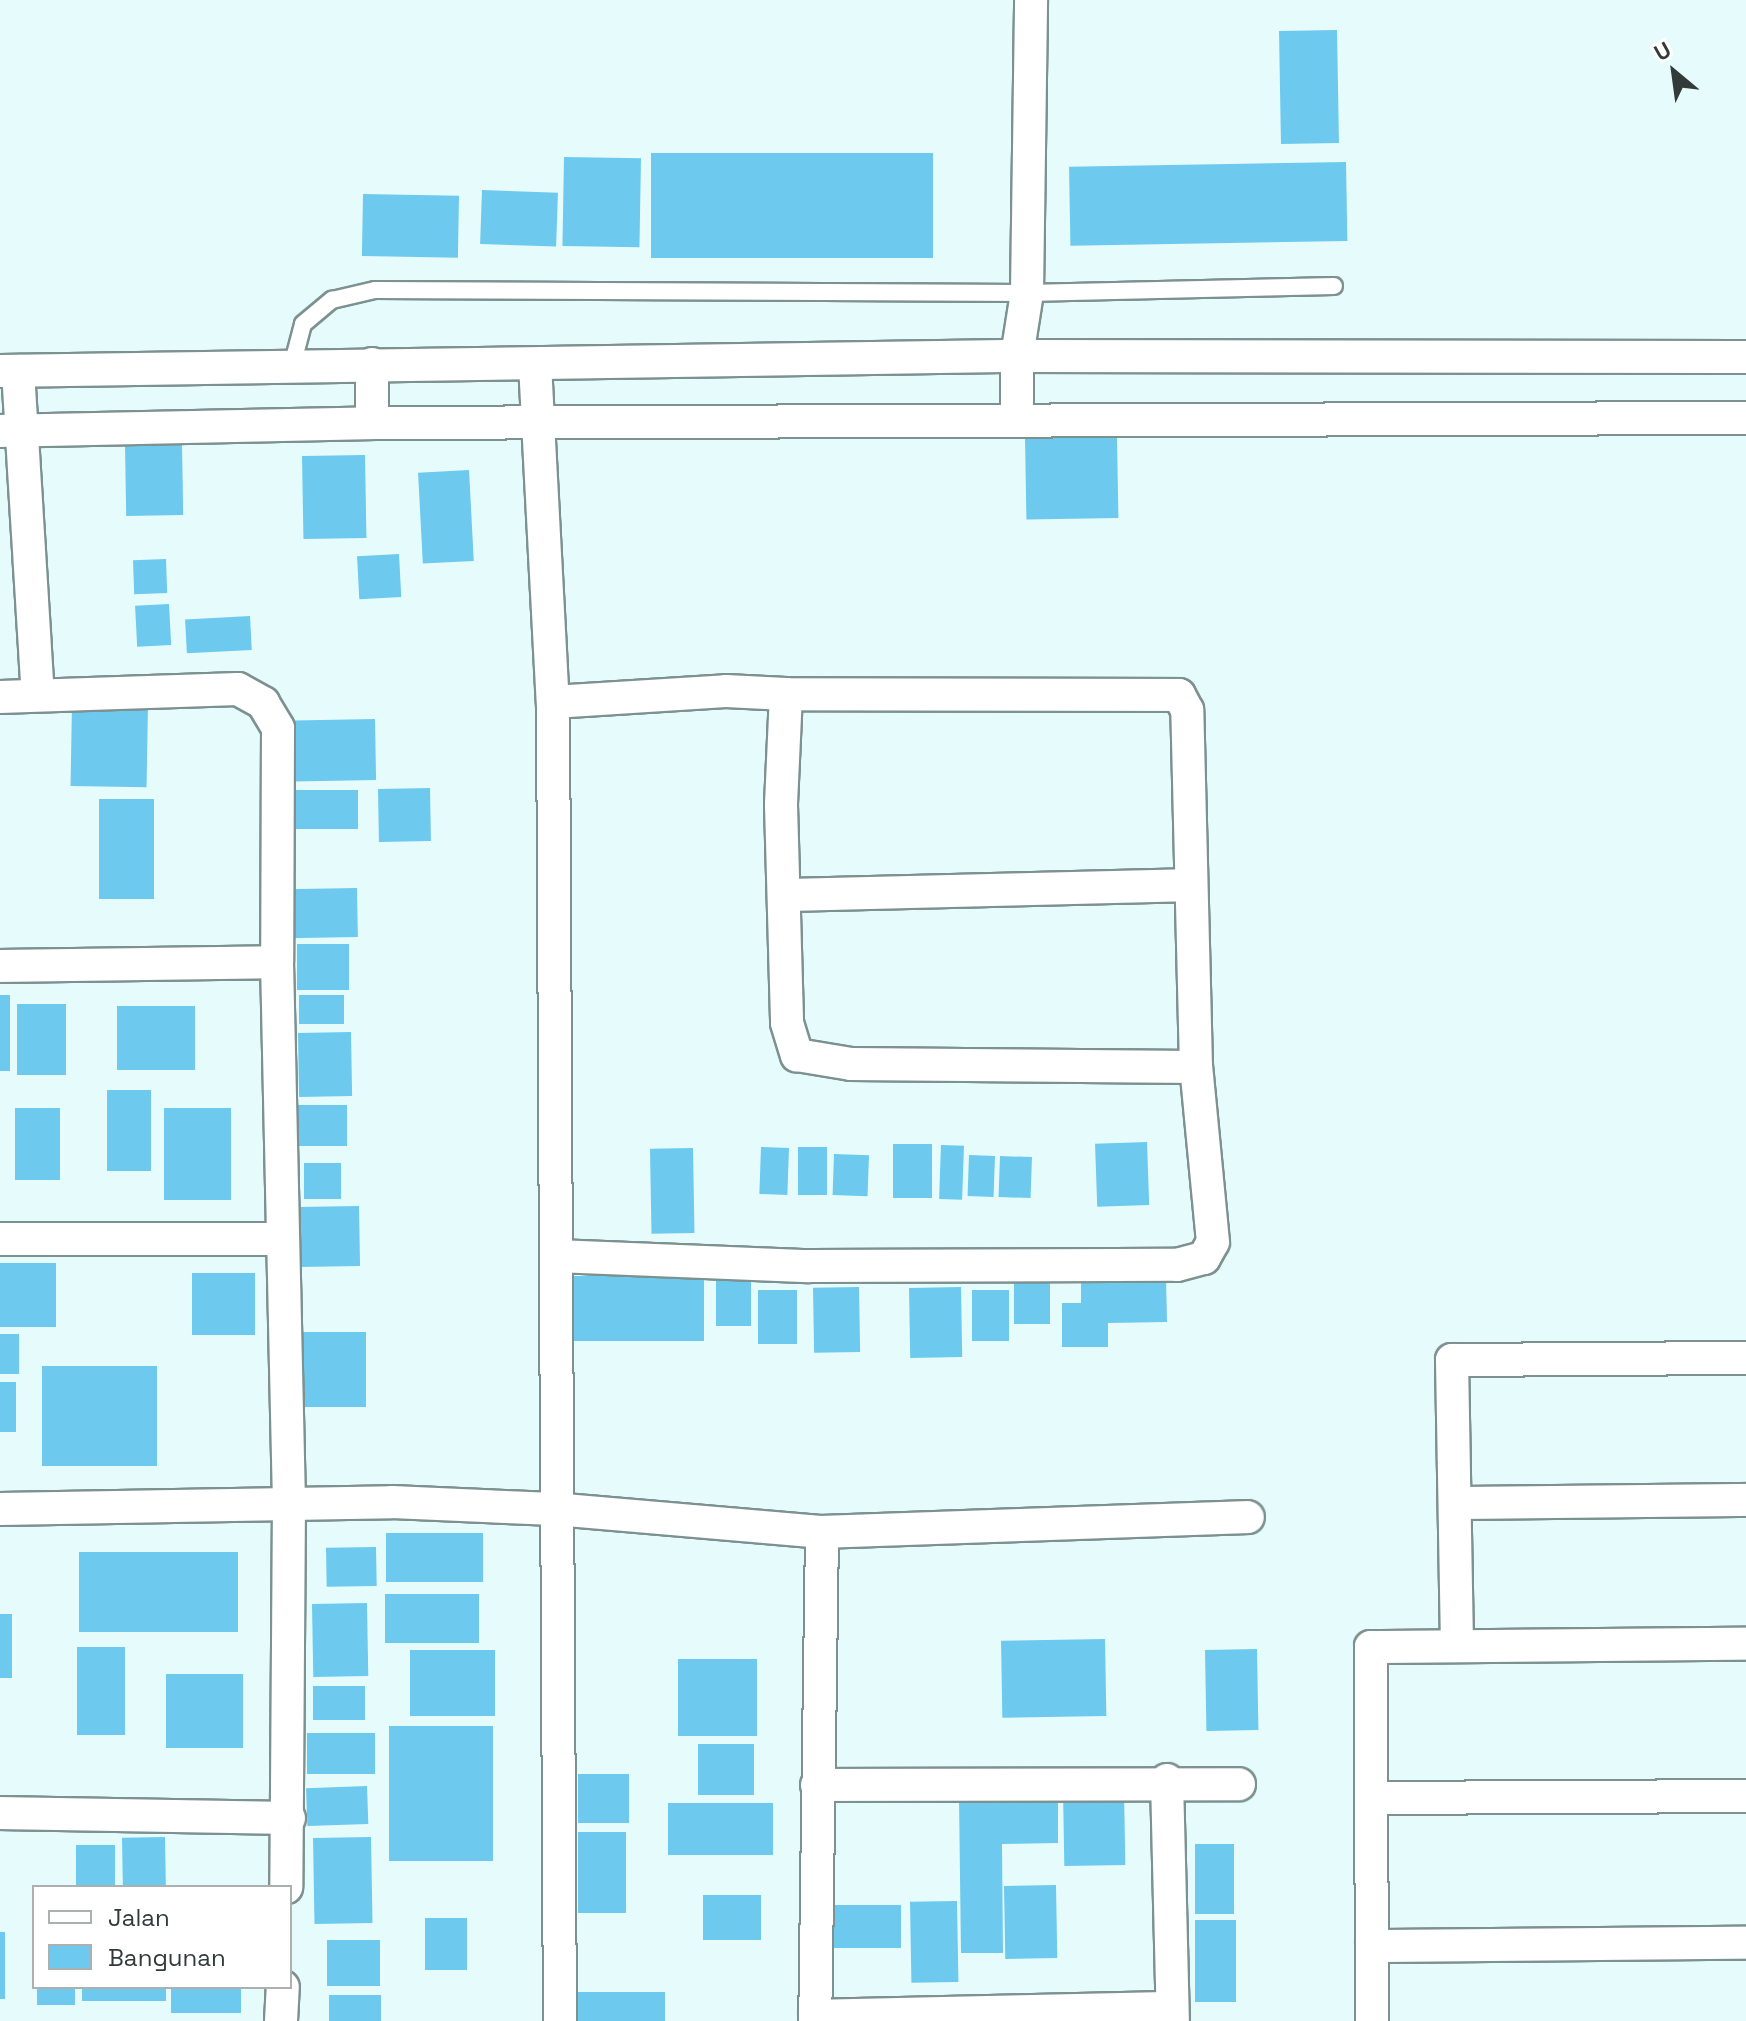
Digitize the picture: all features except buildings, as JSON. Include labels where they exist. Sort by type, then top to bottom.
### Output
[{"type":"street","points":[[1017,418],[1017,356],[1027,293],[1031,0]]},
{"type":"street","points":[[38,694],[10,430],[9,371],[1017,356],[1746,357]]},
{"type":"street","points":[[372,364],[372,423]]},
{"type":"street","points":[[535,364],[553,702],[554,1509],[560,2021]]},
{"type":"street","points":[[10,430],[372,423],[536,426],[1017,418],[1746,418]]},
{"type":"street","points":[[0,697],[238,689],[263,703],[278,728],[277,962],[289,1502],[289,1818],[286,1885]]},
{"type":"street","points":[[553,702],[726,691],[786,694],[1179,695],[1187,710],[1189,885],[1196,1067],[1213,1242],[1204,1258],[1177,1265],[809,1266],[556,1256]]},
{"type":"street","points":[[786,694],[784,895],[787,1023],[797,1055],[851,1064],[1196,1067]]},
{"type":"street","points":[[784,895],[1189,885]]},
{"type":"street","points":[[0,966],[277,962]]},
{"type":"street","points":[[0,1239],[283,1239]]},
{"type":"street","points":[[1457,1646],[1452,1360],[1746,1358]]},
{"type":"street","points":[[1455,1503],[1746,1500]]},
{"type":"street","points":[[0,1509],[289,1502],[554,1509],[822,1532],[1248,1517]]},
{"type":"street","points":[[822,1532],[815,2019],[1173,2015],[1167,1780]]},
{"type":"street","points":[[1372,2021],[1371,1647],[1746,1644]]},
{"type":"street","points":[[817,1785],[1167,1780],[1239,1784]]},
{"type":"street","points":[[1372,1798],[1746,1796]]},
{"type":"street","points":[[0,1813],[289,1818]]},
{"type":"street","points":[[1372,1946],[1746,1943]]},
{"type":"street","points":[[281,2021],[283,1989]]},
{"type":"lane","points":[[292,366],[303,324],[332,300],[375,290],[1027,293],[1334,286]]}]
